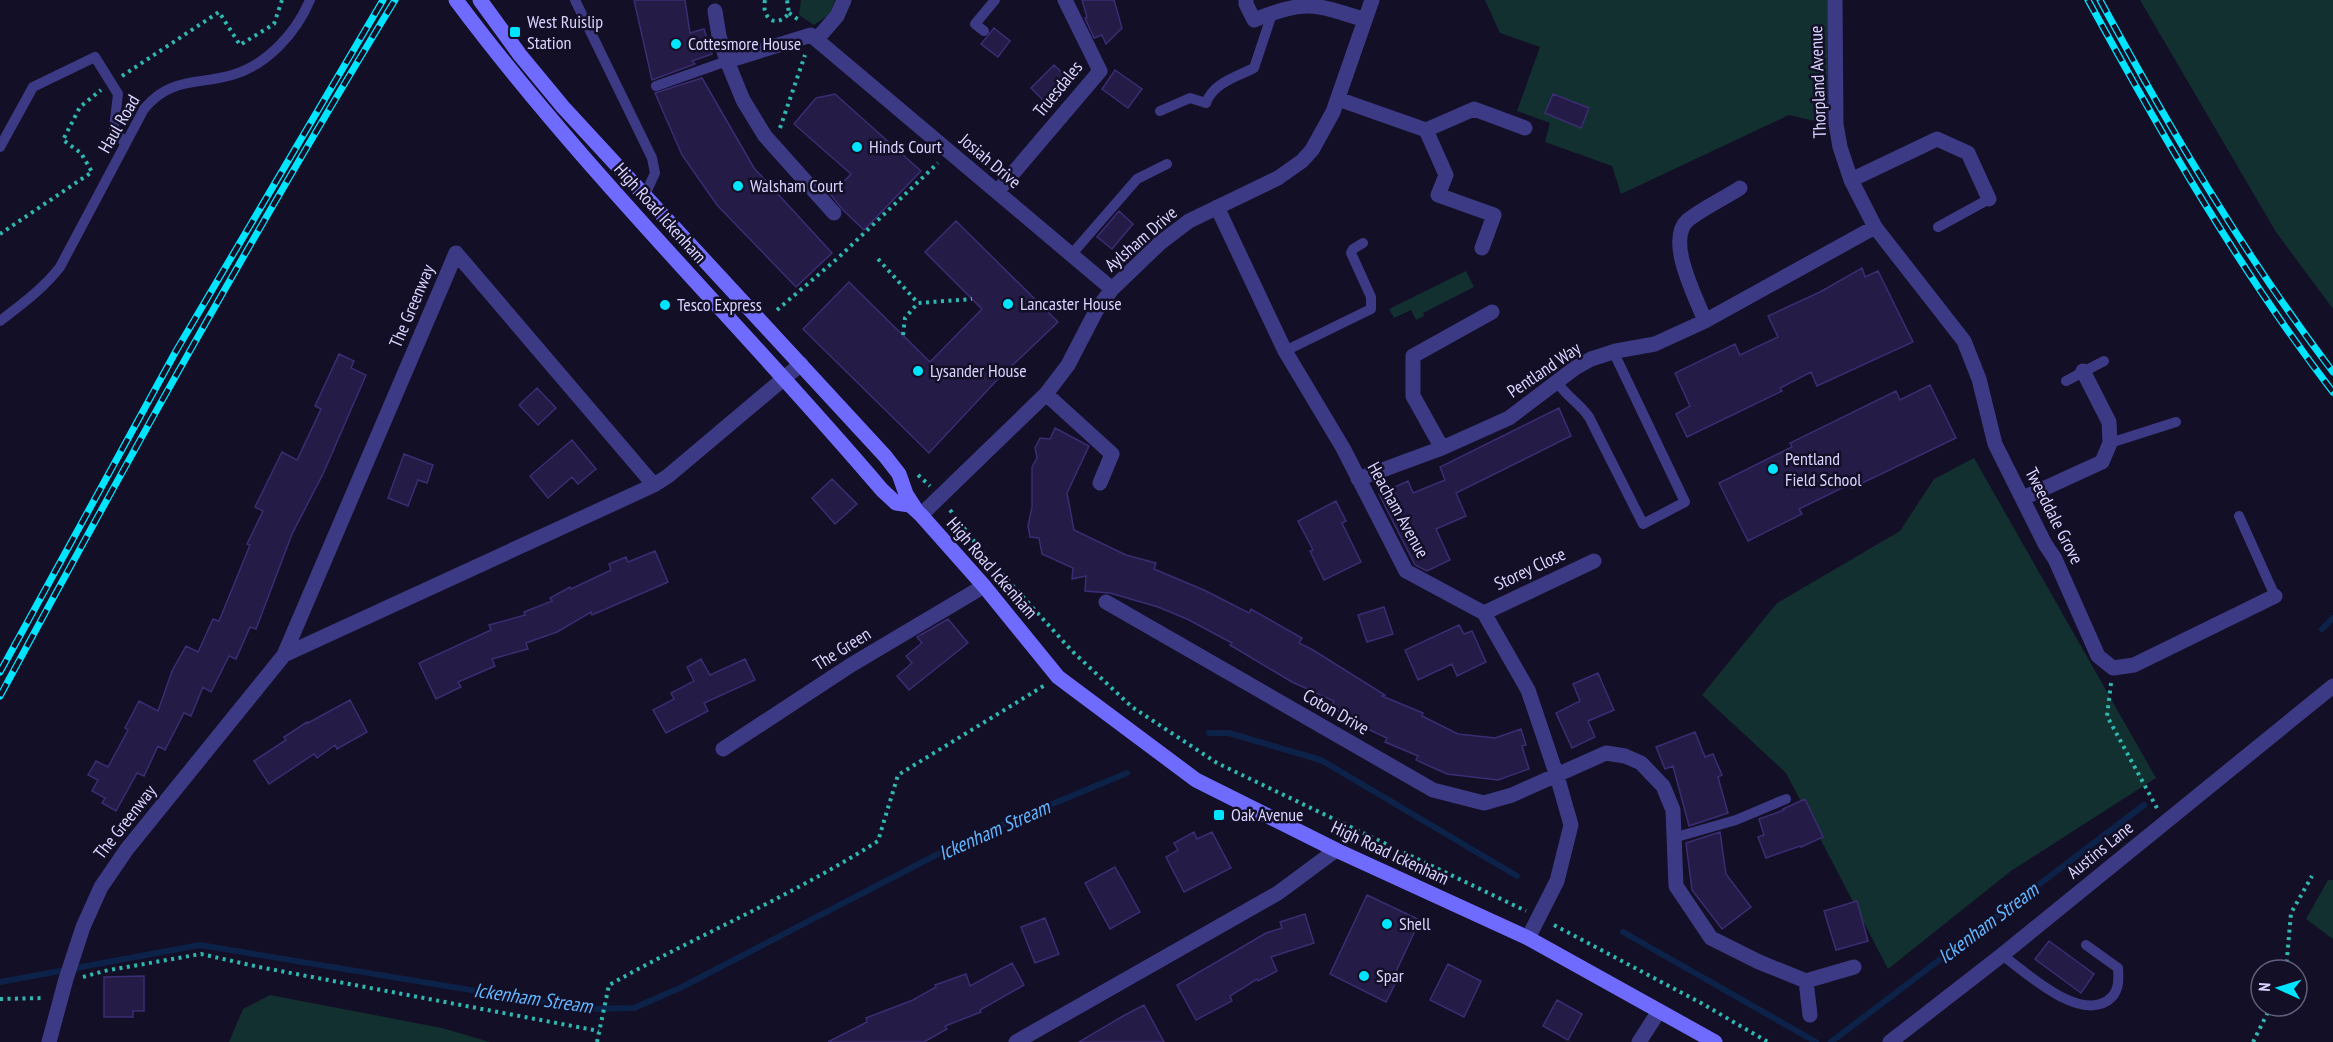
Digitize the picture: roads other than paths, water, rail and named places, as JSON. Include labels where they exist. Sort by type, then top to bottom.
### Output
[{"type":"main road","name":"High Road Ickenham","points":[[456,0],[549,119],[785,378],[882,490],[896,503],[910,505],[921,515]]},
{"type":"main road","name":"High Road Ickenham","points":[[480,0],[563,107],[801,364],[899,474],[906,494],[921,515],[984,586],[1058,677],[1196,780],[1336,850],[1528,938],[1715,1042]]},
{"type":"street","points":[[727,61],[814,37],[837,16],[844,0]]},
{"type":"street","name":"Truesdales","points":[[997,192],[1100,71],[1065,0]]},
{"type":"street","points":[[1246,0],[1254,20],[1270,6],[1308,3],[1365,20]]},
{"type":"street","name":"Aylsham Drive","points":[[921,515],[1046,394],[1068,365],[1096,311],[1112,289],[1174,232],[1217,207],[1278,178],[1302,161],[1320,138],[1338,99],[1372,0]]},
{"type":"street","name":"Thorpland Avenue","points":[[1835,0],[1836,124],[1840,147],[1851,180],[1875,227]]},
{"type":"street","points":[[715,11],[719,36],[727,61],[753,118],[774,146],[834,213]]},
{"type":"street","name":"Josiah Drive","points":[[814,37],[1112,289]]},
{"type":"street","points":[[1338,99],[1426,130],[1474,109],[1526,128]]},
{"type":"street","points":[[1426,130],[1446,175],[1438,195],[1494,215],[1482,248]]},
{"type":"street","points":[[1851,180],[1937,139],[1968,153],[1989,199]]},
{"type":"street","points":[[1705,321],[1678,250],[1679,236],[1686,222],[1740,188]]},
{"type":"street","name":"Heacham Avenue","points":[[1217,207],[1285,351],[1343,448],[1406,571],[1484,613]]},
{"type":"street","name":"Pentland Way","points":[[1359,479],[1442,448],[1509,418],[1575,368],[1613,351],[1655,344],[1705,321],[1875,227]]},
{"type":"street","name":"Tweeddale Grove","points":[[1875,227],[1964,341],[1979,379],[1995,444],[2044,544],[2055,559],[2098,656],[2113,668],[2133,665],[2275,596]]},
{"type":"street","name":"The Greenway","points":[[50,1042],[73,957],[92,906],[112,868],[284,655],[456,253],[654,485]]},
{"type":"street","points":[[1442,448],[1413,396],[1413,356],[1492,312]]},
{"type":"street","name":"The Greenway","points":[[284,655],[654,485],[668,476],[801,364]]},
{"type":"street","points":[[2023,498],[2102,462],[2110,442],[2109,422],[2083,371]]},
{"type":"street","points":[[1046,394],[1112,453],[1100,483]]},
{"type":"street","name":"Storey Close","points":[[1484,613],[1594,561]]},
{"type":"street","name":"The Green","points":[[723,749],[851,665],[984,586]]},
{"type":"street","name":"Coton Drive","points":[[1106,602],[1434,790],[1484,803],[1512,795],[1606,753],[1625,756],[1641,763],[1663,786],[1673,810],[1676,885],[1711,938],[1759,962],[1806,981]]},
{"type":"street","points":[[1484,613],[1528,690],[1571,825],[1557,881],[1528,938]]},
{"type":"street","name":"Austins Lane","points":[[1890,1042],[2002,955],[2333,686]]},
{"type":"street","points":[[1016,1042],[1278,894],[1336,850]]},
{"type":"street","points":[[1810,1015],[1806,981],[1854,967]]},
{"type":"street","points":[[1639,1042],[1659,1011]]},
{"type":"lane","name":"Haul Road","points":[[0,321],[42,288],[60,267],[144,109],[154,96],[168,88],[230,76],[257,64],[281,45],[310,0]]},
{"type":"lane","points":[[575,0],[652,158],[655,173],[644,197]]},
{"type":"lane","points":[[984,31],[975,24],[994,0]]},
{"type":"lane","points":[[1160,111],[1190,98],[1206,104],[1210,92],[1216,87],[1254,68],[1270,6]]},
{"type":"lane","points":[[0,147],[33,87],[95,57],[118,94],[114,128],[125,144]]},
{"type":"lane","points":[[656,86],[727,61]]},
{"type":"lane","points":[[1071,255],[1137,178],[1167,164]]},
{"type":"lane","points":[[1938,227],[1989,199]]},
{"type":"lane","points":[[1285,351],[1371,309],[1371,297],[1351,253],[1363,243]]},
{"type":"lane","points":[[1557,382],[1566,395],[1582,408],[1588,417],[1642,524],[1685,502],[1613,351]]},
{"type":"lane","points":[[2066,381],[2104,361]]},
{"type":"lane","points":[[2110,442],[2176,422]]},
{"type":"lane","points":[[2239,516],[2275,596]]},
{"type":"lane","points":[[1673,838],[1736,820],[1786,799]]},
{"type":"lane","points":[[2002,955],[2060,996],[2087,1007],[2101,1004],[2112,998],[2119,985],[2118,968],[2086,945]]},
{"type":"waterway","name":"Ickenham Stream","points":[[2322,629],[2333,618]]},
{"type":"waterway","name":"Ickenham Stream","points":[[1209,733],[1229,733],[1321,760],[1517,876]]},
{"type":"waterway","name":"Ickenham Stream","points":[[0,982],[200,945],[585,1009],[634,1008],[682,987],[963,841],[1127,773]]},
{"type":"waterway","name":"Ickenham Stream","points":[[1831,1042],[2144,805]]},
{"type":"waterway","name":"Ickenham Stream","points":[[1623,932],[1816,1042]]},
{"type":"railway","points":[[0,672],[176,351],[383,0]]},
{"type":"railway","points":[[0,696],[193,345],[292,172],[395,0]]},
{"type":"railway","points":[[2088,0],[2203,201],[2265,298],[2333,392]]},
{"type":"railway","points":[[2100,0],[2209,190],[2269,283],[2333,372]]},
{"type":"place","name":"West Ruislip Station","points":[[515,32]]},
{"type":"place","name":"Cottesmore House","points":[[676,44]]},
{"type":"place","name":"Hinds Court","points":[[857,147]]},
{"type":"place","name":"Walsham Court","points":[[738,186]]},
{"type":"place","name":"Lancaster House","points":[[1008,304]]},
{"type":"place","name":"Tesco Express","points":[[665,305]]},
{"type":"place","name":"Lysander House","points":[[918,371]]},
{"type":"place","name":"Pentland Field School","points":[[1773,469]]},
{"type":"place","name":"Oak Avenue","points":[[1219,815]]},
{"type":"place","name":"Shell","points":[[1387,924]]},
{"type":"place","name":"Spar","points":[[1364,976]]}]
